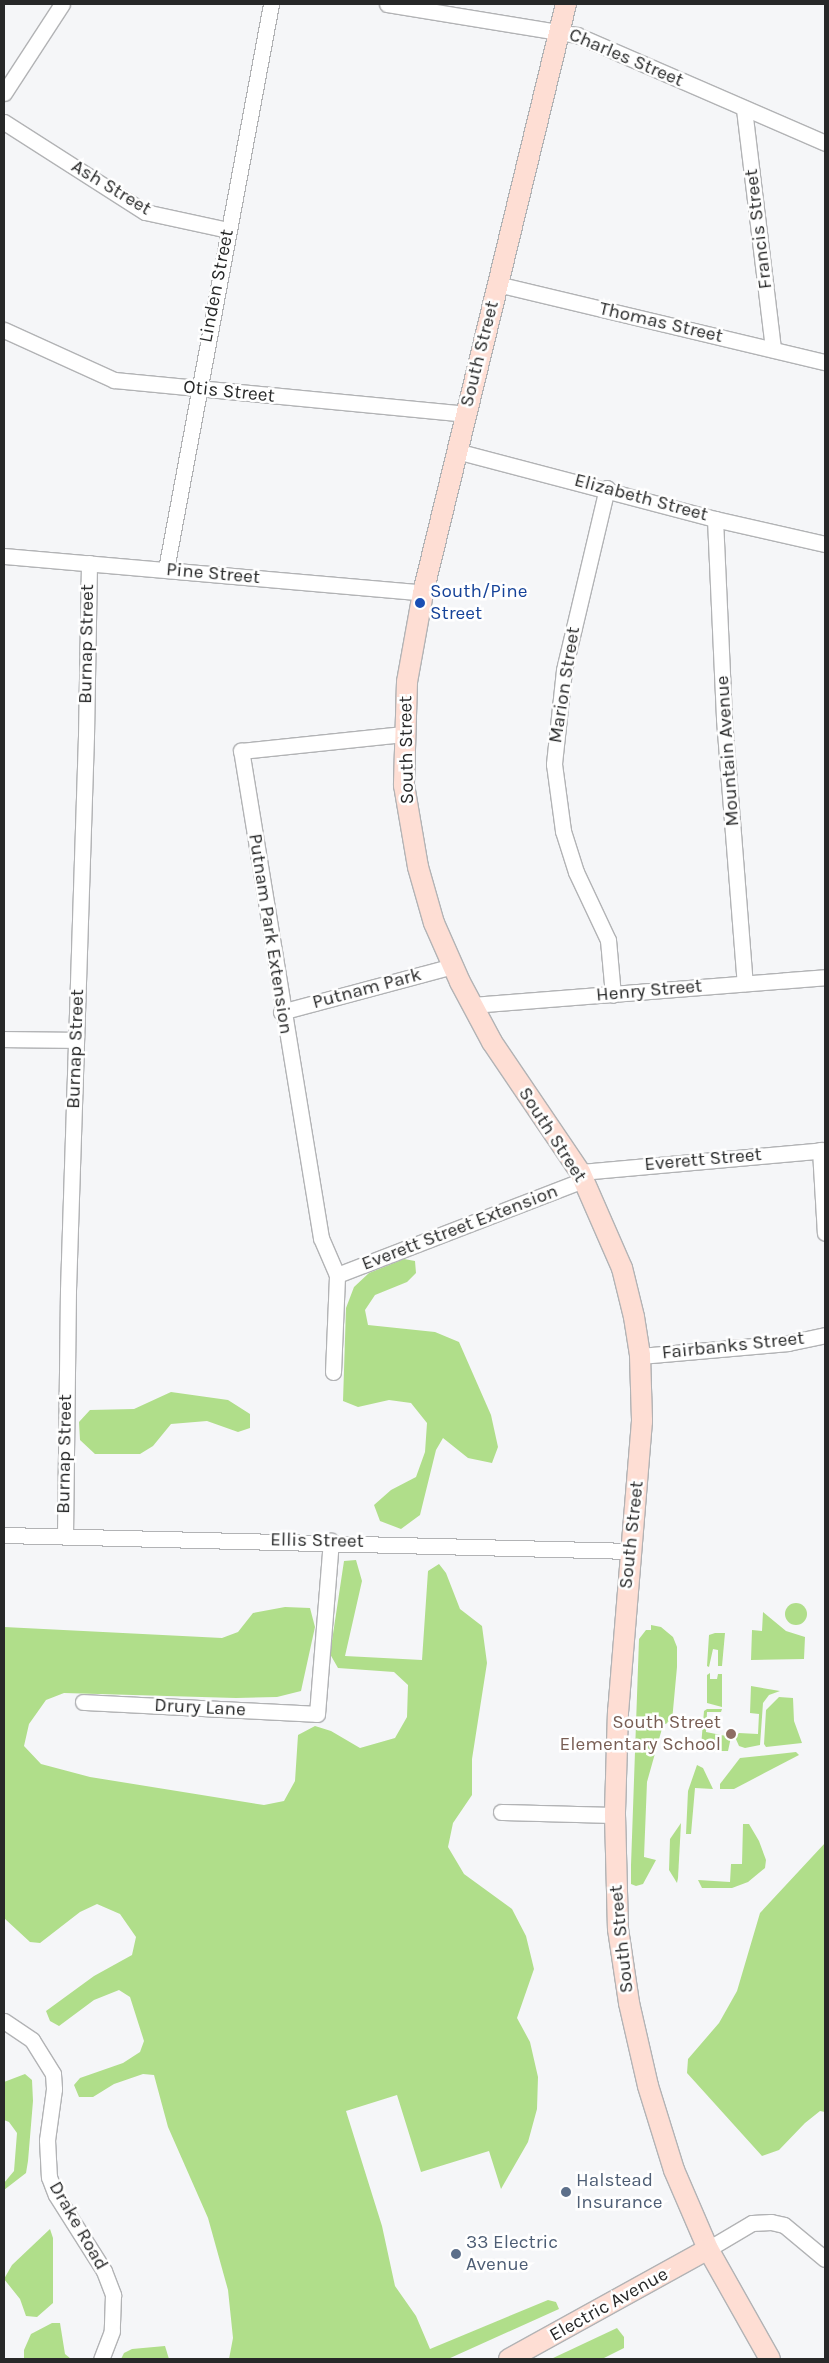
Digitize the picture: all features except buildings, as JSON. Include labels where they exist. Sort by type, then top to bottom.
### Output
[{"type":"main road","name":"South Street","points":[[566,4],[423,593],[407,682],[404,785],[418,867],[434,923],[453,966],[472,1005],[534,1108],[582,1176],[622,1268],[640,1356],[642,1421],[618,1711],[615,1814],[618,1929],[628,2002],[648,2086],[674,2170],[708,2249],[770,2359]]},
{"type":"main road","name":"Electric Avenue","points":[[509,2359],[708,2249]]},
{"type":"street","points":[[4,93],[62,4]]},
{"type":"street","name":"Linden Street","points":[[166,570],[198,389],[271,4]]},
{"type":"street","name":"Charles Street","points":[[387,4],[559,30],[825,144]]},
{"type":"street","name":"Francis Street","points":[[744,109],[773,349]]},
{"type":"street","name":"Ash Street","points":[[4,122],[145,212],[228,230]]},
{"type":"street","name":"Thomas Street","points":[[497,284],[825,362]]},
{"type":"street","name":"Otis Street","points":[[4,330],[114,380],[466,414]]},
{"type":"street","name":"Elizabeth Street","points":[[456,451],[607,488],[715,519],[825,544]]},
{"type":"street","name":"Marion Street","points":[[607,488],[564,670],[556,729],[554,775],[561,824],[576,872],[608,940],[613,995]]},
{"type":"street","name":"Mountain Avenue","points":[[715,519],[724,719],[745,983]]},
{"type":"street","name":"Pine Street","points":[[4,556],[423,593]]},
{"type":"street","name":"Burnap Street","points":[[65,1536],[89,563]]},
{"type":"street","name":"Putnam Park Extension","points":[[336,1275],[321,1238],[281,1012],[241,751],[404,734]]},
{"type":"street","name":"Putnam Park","points":[[281,1012],[453,966]]},
{"type":"street","name":"Henry Street","points":[[472,1005],[825,977]]},
{"type":"street","points":[[4,1039],[76,1040]]},
{"type":"street","points":[[823,1150],[825,1233]]},
{"type":"street","name":"Everett Street","points":[[582,1176],[823,1150]]},
{"type":"street","name":"Everett Street Extension","points":[[336,1275],[582,1176]]},
{"type":"street","points":[[333,1372],[336,1275]]},
{"type":"street","name":"Fairbanks Street","points":[[640,1356],[788,1343],[825,1335]]},
{"type":"street","name":"Ellis Street","points":[[4,1535],[331,1541],[630,1551]]},
{"type":"street","name":"Drury Lane","points":[[83,1702],[317,1714],[331,1541]]},
{"type":"street","points":[[501,1812],[615,1814]]},
{"type":"street","name":"Drake Road","points":[[4,2021],[32,2040],[53,2074],[54,2089],[46,2140],[49,2177],[56,2195],[108,2278],[113,2295],[112,2331],[101,2359]]},
{"type":"street","points":[[708,2249],[752,2223],[771,2222],[784,2225],[825,2259]]},
{"type":"green space","points":[[404,1259],[415,1261],[416,1273],[407,1282],[375,1295],[365,1310],[368,1325],[435,1332],[459,1342],[491,1415],[498,1447],[492,1463],[468,1458],[443,1438],[436,1450],[420,1515],[401,1529],[380,1521],[374,1505],[391,1490],[416,1477],[425,1452],[427,1423],[411,1403],[389,1400],[358,1407],[343,1401],[346,1308],[354,1287],[369,1273]]},
{"type":"green space","points":[[171,1392],[228,1400],[250,1414],[250,1428],[238,1432],[207,1421],[171,1424],[153,1446],[140,1454],[95,1454],[80,1440],[79,1422],[90,1410],[134,1409]]},
{"type":"green space","points":[[356,1560],[362,1581],[345,1656],[422,1660],[428,1571],[439,1564],[446,1573],[460,1609],[482,1626],[487,1663],[472,1759],[472,1795],[453,1823],[448,1847],[464,1874],[512,1909],[526,1936],[534,1969],[517,2018],[530,2042],[538,2077],[537,2109],[528,2142],[501,2189],[489,2151],[421,2172],[397,2095],[346,2111],[382,2226],[395,2286],[416,2316],[430,2349],[548,2300],[556,2302],[559,2309],[448,2359],[229,2359],[233,2338],[228,2290],[208,2218],[168,2127],[154,2075],[143,2074],[114,2084],[93,2097],[79,2097],[74,2085],[80,2078],[123,2063],[140,2052],[144,2041],[130,1997],[119,1990],[94,2000],[59,2026],[50,2021],[46,2011],[94,1976],[132,1955],[136,1937],[120,1914],[97,1904],[80,1912],[40,1943],[30,1942],[4,1918],[4,1627],[222,1638],[238,1632],[253,1613],[285,1607],[310,1608],[315,1627],[301,1691],[277,1697],[236,1698],[64,1693],[46,1700],[29,1724],[24,1746],[41,1764],[90,1777],[264,1805],[284,1801],[295,1781],[298,1735],[315,1726],[331,1731],[360,1748],[395,1738],[407,1717],[408,1685],[394,1672],[338,1668],[330,1654],[344,1561]]},
{"type":"green space","points":[[796,1603],[804,1606],[807,1614],[804,1622],[796,1625],[788,1622],[785,1614],[788,1606]]},
{"type":"green space","points":[[763,1612],[786,1631],[805,1637],[804,1659],[751,1660],[752,1630],[762,1631]]},
{"type":"green space","points":[[651,1625],[661,1627],[673,1637],[677,1647],[677,1667],[672,1721],[663,1725],[647,1782],[644,1857],[656,1860],[643,1884],[636,1886],[631,1884],[631,1865],[639,1639],[646,1630],[651,1630]]},
{"type":"green space","points":[[725,1633],[722,1666],[718,1666],[718,1650],[713,1649],[709,1667],[707,1666],[709,1635]]},
{"type":"green space","points":[[710,1673],[710,1679],[717,1679],[718,1674],[722,1674],[722,1707],[707,1703],[707,1675]]},
{"type":"green space","points":[[751,1686],[780,1691],[769,1695],[763,1703],[760,1745],[745,1748],[739,1746],[735,1737],[739,1733],[758,1734],[759,1714],[750,1713]]},
{"type":"green space","points":[[779,1697],[793,1698],[794,1721],[802,1743],[766,1747],[764,1744],[766,1710]]},
{"type":"green space","points":[[707,1709],[722,1709],[721,1712],[707,1712],[706,1732],[731,1737],[728,1751],[707,1751],[701,1746],[704,1711]]},
{"type":"green space","points":[[796,1752],[799,1755],[734,1789],[720,1789],[720,1784],[740,1758]]},
{"type":"green space","points":[[697,1765],[703,1768],[713,1789],[695,1788],[691,1834],[686,1834],[688,1791]]},
{"type":"green space","points":[[681,1823],[677,1883],[669,1870],[670,1839]]},
{"type":"green space","points":[[743,1824],[749,1824],[759,1841],[766,1860],[765,1868],[748,1882],[732,1888],[702,1888],[698,1880],[730,1882],[731,1864],[742,1864]]},
{"type":"green space","points":[[825,1843],[825,2112],[820,2111],[805,2123],[779,2150],[762,2156],[687,2073],[688,2059],[719,2023],[737,1991],[760,1913]]},
{"type":"green space","points":[[25,2074],[32,2080],[33,2101],[26,2173],[4,2190],[4,2183],[14,2171],[17,2133],[9,2122],[4,2120],[4,2082]]},
{"type":"green space","points":[[50,2229],[53,2238],[53,2303],[37,2317],[26,2316],[20,2299],[4,2279],[12,2265]]},
{"type":"green space","points":[[52,2323],[60,2323],[65,2354],[71,2359],[24,2359],[24,2350],[31,2334]]},
{"type":"green space","points":[[617,2328],[624,2337],[624,2348],[602,2359],[551,2359]]},
{"type":"green space","points":[[165,2346],[169,2359],[121,2359],[124,2353],[132,2349]]},
{"type":"place","name":"South/Pine Street","points":[[420,603]]},
{"type":"place","name":"South Street Elementary School","points":[[731,1734]]},
{"type":"place","name":"Halstead Insurance","points":[[566,2192]]},
{"type":"place","name":"33 Electric Avenue","points":[[456,2254]]}]
